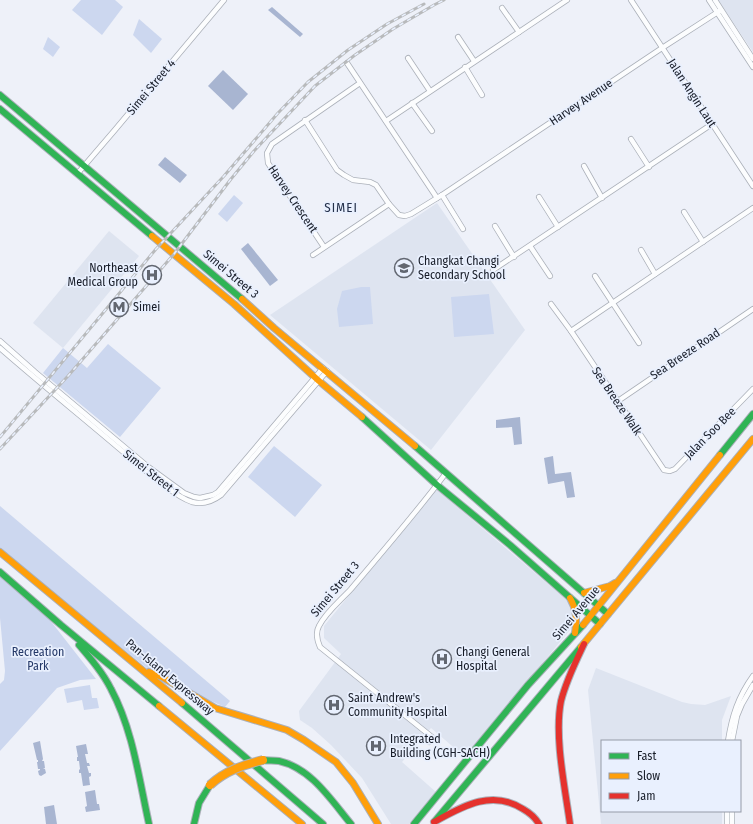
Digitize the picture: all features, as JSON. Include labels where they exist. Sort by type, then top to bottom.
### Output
[{"type":"main road","name":"Simei Street 3","points":[[0,95],[234,292],[608,614]]},
{"type":"main road","name":"Simei Street 3","points":[[0,109],[234,304],[317,380],[363,418],[437,485],[464,505],[600,624]]},
{"type":"main road","name":"Simei Avenue","points":[[414,824],[528,685],[549,664],[599,606],[753,414]]},
{"type":"main road","name":"Simei Avenue","points":[[433,823],[584,644],[753,439]]},
{"type":"main road","points":[[464,505],[462,497],[466,491]]},
{"type":"main road","name":"Pan-Island Expressway","points":[[0,552],[144,671],[323,824]]},
{"type":"main road","points":[[0,572],[61,625],[302,824]]},
{"type":"main road","points":[[584,593],[610,586],[619,580]]},
{"type":"main road","points":[[570,598],[576,605],[577,610],[575,633]]},
{"type":"main road","points":[[61,625],[92,660],[115,696],[125,724],[149,824]]},
{"type":"main road","points":[[570,824],[558,726],[561,702],[568,678],[584,644]]},
{"type":"main road","points":[[144,671],[162,677],[215,708],[287,730],[304,740],[336,762],[353,783],[378,824]]},
{"type":"main road","points":[[194,824],[199,804],[210,785],[227,772],[245,764],[263,760],[279,761],[296,768],[314,780],[351,824]]},
{"type":"main road","points":[[433,823],[467,805],[484,800],[504,800],[520,806],[537,819],[540,824]]},
{"type":"street","name":"Simei Street 4","points":[[78,173],[224,0]]},
{"type":"street","points":[[386,121],[412,102],[567,0]]},
{"type":"street","name":"Jalan Angin Laut","points":[[631,0],[753,186]]},
{"type":"street","points":[[709,0],[753,58]]},
{"type":"street","points":[[715,0],[719,12],[753,67]]},
{"type":"street","points":[[502,8],[519,32]]},
{"type":"street","name":"Harvey Avenue","points":[[437,198],[662,48],[719,12]]},
{"type":"street","points":[[458,37],[474,62]]},
{"type":"street","points":[[408,58],[430,91]]},
{"type":"street","points":[[305,120],[337,170],[353,180],[370,182],[376,185],[389,204],[399,215],[405,216],[412,214],[437,198],[347,63]]},
{"type":"street","points":[[465,67],[482,95]]},
{"type":"street","name":"Harvey Crescent","points":[[324,247],[268,163],[267,158],[269,148],[272,144],[305,120],[360,83]]},
{"type":"street","points":[[412,102],[432,131]]},
{"type":"street","points":[[493,270],[712,124]]},
{"type":"street","points":[[631,139],[649,167]]},
{"type":"street","points":[[584,166],[602,198]]},
{"type":"street","points":[[442,195],[463,229]]},
{"type":"street","points":[[539,197],[558,227]]},
{"type":"street","points":[[313,255],[389,204]]},
{"type":"street","points":[[571,331],[753,208]]},
{"type":"street","points":[[684,212],[703,242]]},
{"type":"street","points":[[495,226],[514,257]]},
{"type":"street","points":[[530,246],[550,276]]},
{"type":"street","points":[[641,250],[655,274]]},
{"type":"street","points":[[595,276],[639,343]]},
{"type":"street","name":"Sea Breeze Walk","points":[[551,304],[571,331],[664,470]]},
{"type":"street","name":"Sea Breeze Road","points":[[618,401],[753,309]]},
{"type":"street","name":"Simei Street 1","points":[[0,341],[147,466],[184,493],[200,498],[213,495],[218,492],[317,380]]},
{"type":"street","name":"Simei Street 1","points":[[0,348],[144,469],[182,498],[200,503],[215,500],[221,495],[325,370]]},
{"type":"street","name":"Jalan Soo Bee","points":[[664,470],[670,471],[676,468],[753,389]]},
{"type":"street","name":"Simei Street 3","points":[[428,742],[432,737],[320,646],[317,640],[316,632],[319,626],[446,473]]},
{"type":"street","points":[[728,740],[733,715],[753,676]]},
{"type":"street","points":[[732,740],[742,704],[753,685]]},
{"type":"street","points":[[727,812],[727,824]]},
{"type":"street","points":[[732,812],[732,824]]},
{"type":"shaded area","points":[[718,0],[753,0],[753,52]]},
{"type":"shaded area","points":[[272,7],[303,34],[300,37],[268,10]]},
{"type":"shaded area","points":[[223,70],[248,94],[233,110],[208,86]]},
{"type":"shaded area","points":[[165,157],[187,175],[180,183],[158,165]]},
{"type":"shaded area","points":[[437,203],[525,330],[431,450],[270,315]]},
{"type":"shaded area","points":[[109,231],[139,256],[63,348],[33,323]]},
{"type":"shaded area","points":[[248,243],[278,280],[270,286],[241,249]]},
{"type":"shaded area","points":[[520,417],[522,444],[514,445],[512,427],[496,428],[496,420]]},
{"type":"shaded area","points":[[553,456],[555,474],[571,472],[575,497],[567,498],[564,481],[548,484],[544,458]]},
{"type":"shaded area","name":"Changi General Hospital","points":[[436,489],[568,601],[573,606],[574,625],[465,757],[431,728],[402,762],[436,792],[409,824],[391,824],[362,778],[331,745],[312,728],[300,720],[299,711],[341,654],[324,638],[324,626]]},
{"type":"shaded area","points":[[596,668],[682,702],[691,704],[705,705],[731,696],[722,720],[722,740],[601,740],[601,812],[722,812],[722,824],[601,824],[588,690]]},
{"type":"shaded area","points":[[40,741],[42,761],[44,761],[45,768],[43,768],[45,769],[46,773],[41,776],[39,775],[38,771],[40,769],[38,769],[38,760],[33,743]]},
{"type":"shaded area","points":[[86,744],[88,754],[85,754],[87,763],[89,763],[90,766],[87,766],[91,776],[89,777],[90,785],[83,786],[81,773],[79,773],[80,769],[79,761],[77,761],[78,757],[76,746]]},
{"type":"shaded area","points":[[95,790],[97,804],[99,804],[100,810],[86,812],[85,807],[87,806],[85,792]]},
{"type":"shaded area","points":[[54,805],[57,824],[46,824],[44,807]]},
{"type":"green space","points":[[81,0],[115,0],[123,7],[102,35],[72,10]]},
{"type":"green space","points":[[139,19],[162,39],[151,53],[133,35]]},
{"type":"green space","points":[[48,37],[60,47],[53,57],[43,49]]},
{"type":"green space","points":[[234,195],[243,203],[227,222],[218,214]]},
{"type":"green space","points":[[361,287],[370,287],[373,324],[339,327],[337,309],[342,291]]},
{"type":"green space","points":[[489,294],[494,334],[454,337],[451,297]]},
{"type":"green space","points":[[108,344],[161,388],[120,437],[43,373],[63,348],[87,368]]},
{"type":"green space","points":[[274,446],[322,485],[295,517],[248,477]]},
{"type":"green space","points":[[0,506],[230,701],[225,707],[190,692],[153,673],[0,550]]},
{"type":"green space","name":"Recreation Park","points":[[0,577],[46,615],[96,679],[80,680],[57,688],[0,751],[0,684],[4,680],[5,671],[0,618]]},
{"type":"green space","points":[[90,685],[92,698],[97,698],[99,708],[84,710],[82,700],[67,703],[64,689]]},
{"type":"railway","points":[[0,449],[68,376],[174,254],[254,151],[315,86],[355,55],[393,29],[444,0]]},
{"type":"railway","points":[[0,437],[156,249],[224,176],[278,113],[308,82],[348,50],[387,24],[424,4]]},
{"type":"traffic: fast","points":[[0,95],[242,299]]},
{"type":"traffic: fast","points":[[0,109],[152,236]]},
{"type":"traffic: fast","points":[[720,455],[753,414]]},
{"type":"traffic: fast","points":[[362,417],[437,485],[510,545],[600,624]]},
{"type":"traffic: fast","points":[[415,446],[608,614]]},
{"type":"traffic: fast","points":[[0,572],[61,625],[159,706]]},
{"type":"traffic: fast","points":[[414,824],[528,685],[583,625]]},
{"type":"traffic: fast","points":[[79,645],[104,677],[119,705],[130,738],[149,824]]},
{"type":"traffic: fast","points":[[435,821],[581,647]]},
{"type":"traffic: fast","points":[[182,703],[323,824]]},
{"type":"traffic: fast","points":[[263,760],[279,761],[301,770],[320,786],[351,824]]},
{"type":"traffic: fast","points":[[194,824],[199,803],[210,785]]},
{"type":"traffic: slow","points":[[152,236],[234,304],[319,381],[362,417]]},
{"type":"traffic: slow","points":[[242,299],[274,328],[415,446]]},
{"type":"traffic: slow","points":[[581,647],[753,439]]},
{"type":"traffic: slow","points":[[583,625],[720,455]]},
{"type":"traffic: slow","points":[[0,552],[182,703]]},
{"type":"traffic: slow","points":[[584,593],[610,586],[615,583]]},
{"type":"traffic: slow","points":[[570,598],[576,615],[575,633]]},
{"type":"traffic: slow","points":[[149,672],[162,677],[215,708],[287,730],[304,740],[336,762],[353,783],[378,824]]},
{"type":"traffic: slow","points":[[159,706],[302,824]]},
{"type":"traffic: slow","points":[[210,785],[235,769],[263,760]]},
{"type":"traffic: jam","points":[[570,824],[559,746],[559,715],[565,686],[584,644]]},
{"type":"traffic: jam","points":[[434,822],[456,810],[478,802],[500,800],[511,803],[523,809],[536,819],[539,824]]},
{"type":"place","name":"Changkat Changi Secondary School","points":[[404,268]]},
{"type":"place","name":"Northeast Medical Group","points":[[152,275]]},
{"type":"place","name":"Simei","points":[[119,307]]},
{"type":"place","name":"Changi General Hospital","points":[[442,659]]},
{"type":"place","name":"Saint Andrew's Community Hospital","points":[[334,705]]},
{"type":"place","name":"Integrated Building (CGH-SACH)","points":[[376,746]]},
{"type":"district","name":"SIMEI","points":[[341,207]]}]
